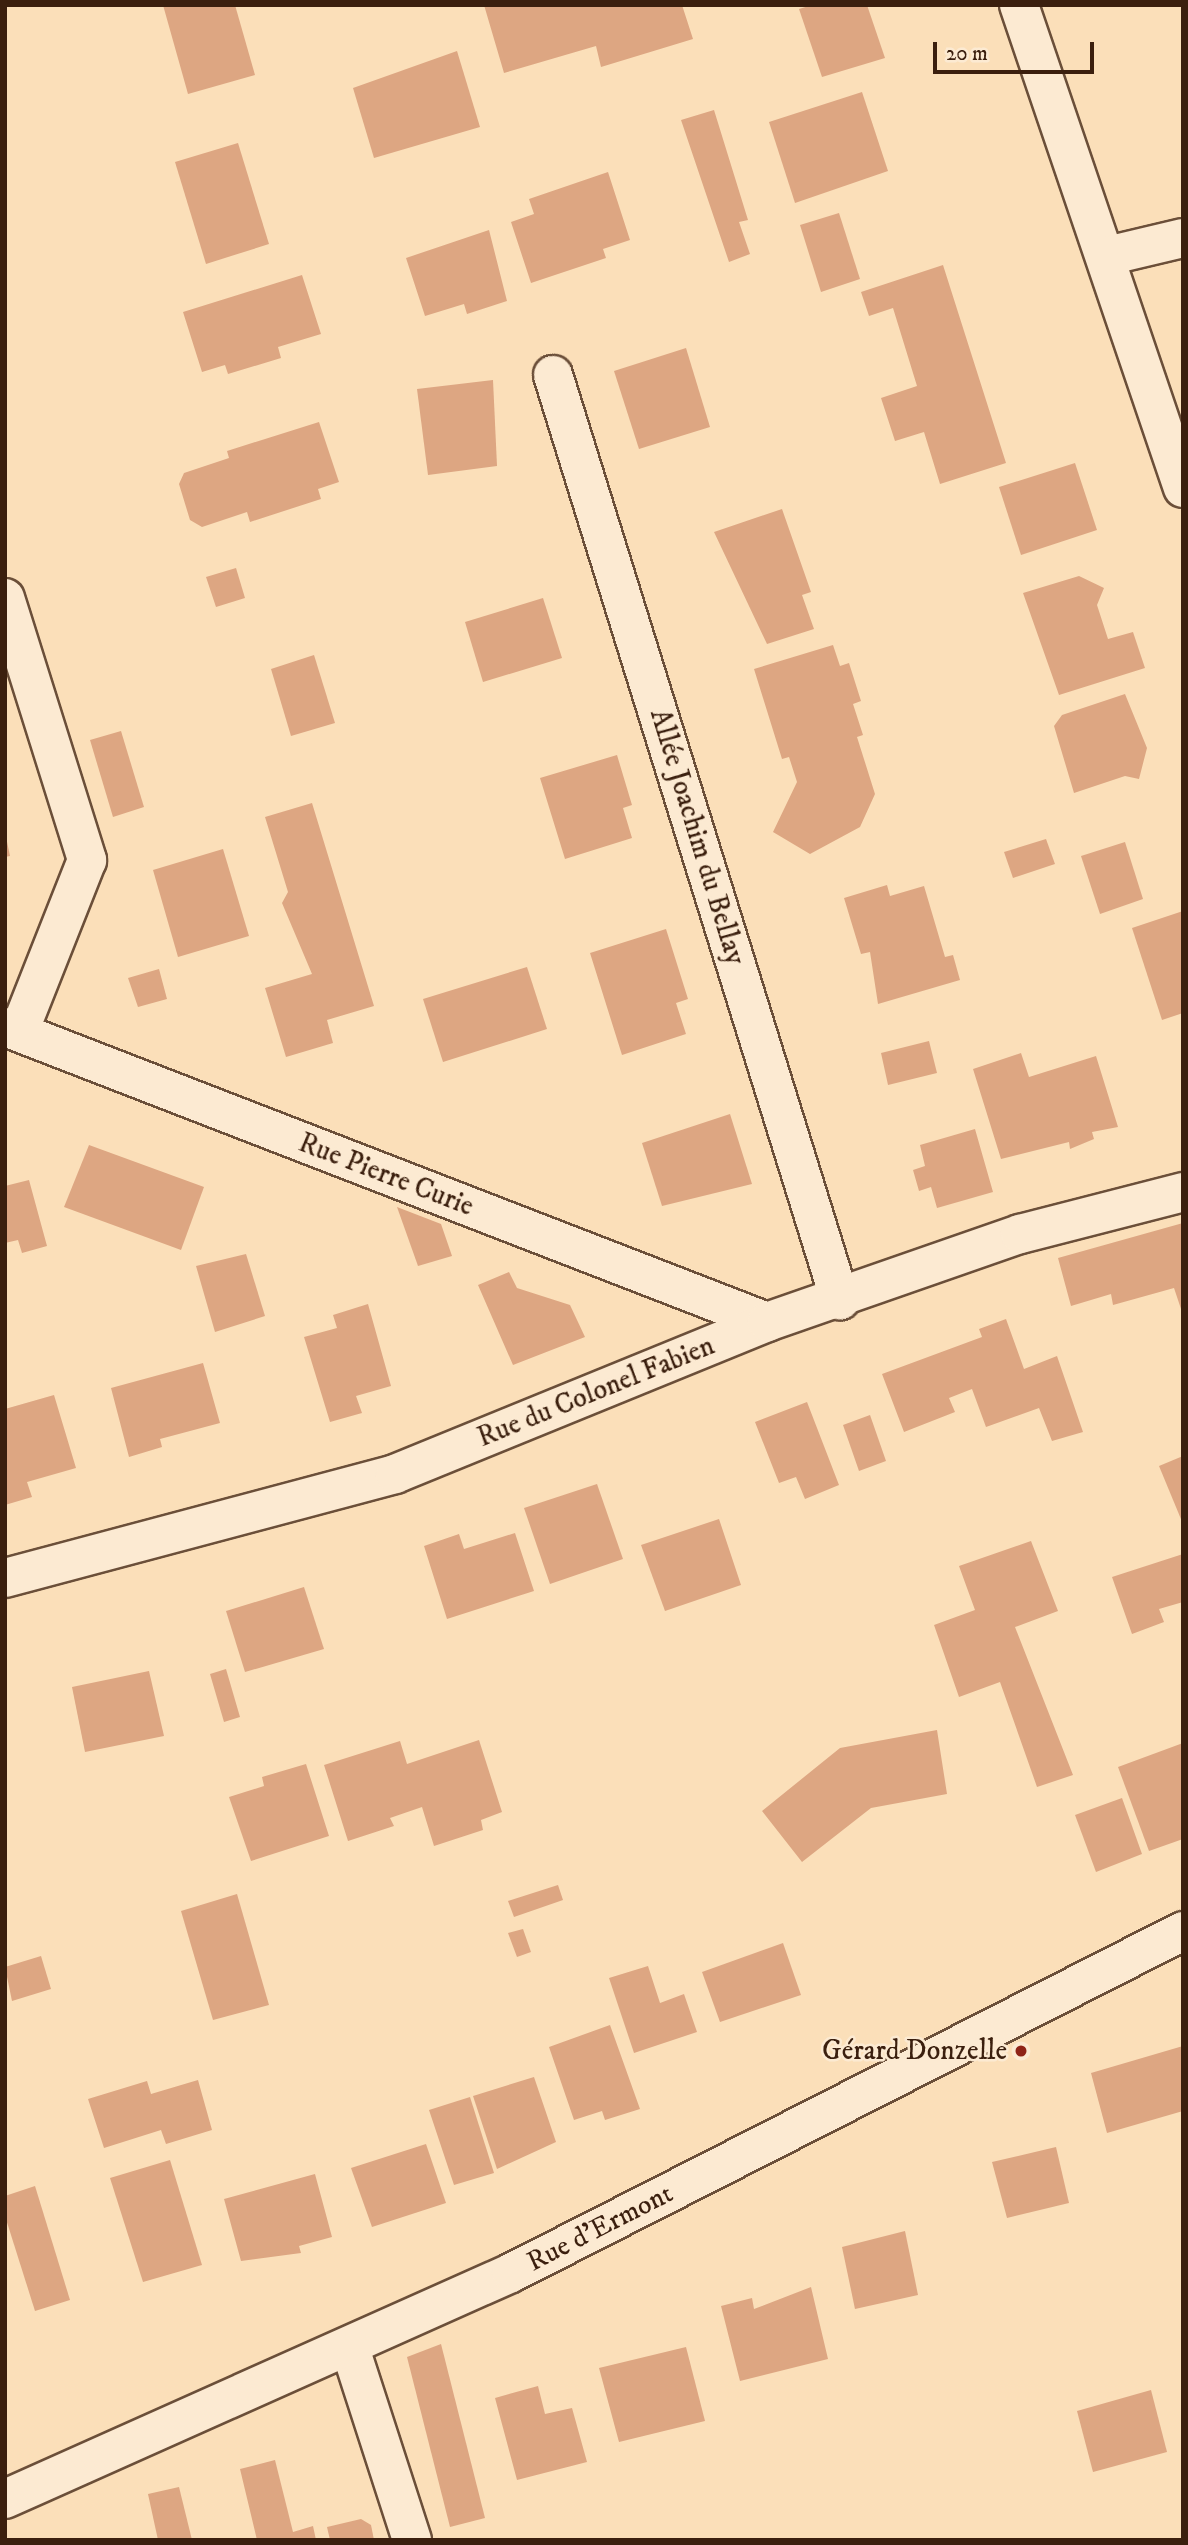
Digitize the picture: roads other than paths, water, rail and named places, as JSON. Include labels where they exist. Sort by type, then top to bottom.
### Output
[{"type":"street","points":[[1019,5],[1107,256],[1183,488]]},
{"type":"street","points":[[1107,256],[1183,238]]},
{"type":"street","name":"Allée Joachim du Bellay","points":[[553,375],[840,1300]]},
{"type":"street","points":[[5,598],[87,860],[12,1030]]},
{"type":"street","name":"Rue Pierre Curie","points":[[12,1030],[768,1322]]},
{"type":"street","name":"Rue du Colonel Fabien","points":[[5,1578],[395,1474],[768,1322],[840,1300],[1020,1234],[1183,1192]]},
{"type":"street","name":"Rue d'Ermont","points":[[5,2499],[350,2348],[511,2273],[1183,1931]]},
{"type":"street","points":[[350,2348],[412,2540]]},
{"type":"place","name":"Gérard Donzelle","points":[[1021,2051]]}]
